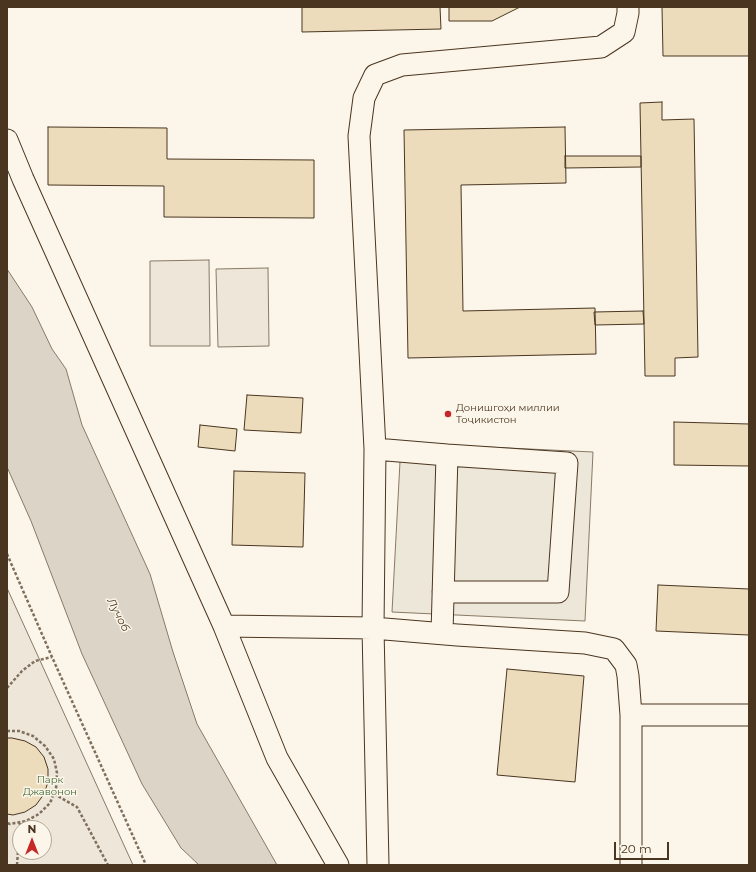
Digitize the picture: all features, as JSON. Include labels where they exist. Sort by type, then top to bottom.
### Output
[{"type":"lane","points":[[378,865],[374,628],[375,449],[359,136],[364,98],[375,75],[402,65],[601,47],[624,32],[628,7]]},
{"type":"lane","points":[[7,140],[26,186],[224,626],[277,758],[338,865]]},
{"type":"lane","points":[[375,449],[567,463],[558,592],[443,592]]},
{"type":"lane","points":[[442,633],[447,455]]},
{"type":"lane","points":[[224,626],[374,628],[585,643],[614,649],[626,665],[628,676],[631,715],[631,865]]},
{"type":"lane","points":[[631,715],[749,715]]},
{"type":"path","points":[[7,554],[146,865]]},
{"type":"path","points":[[7,688],[22,671],[35,661],[52,657]]},
{"type":"path","points":[[7,731],[19,731],[33,736],[45,746],[54,758],[57,774],[56,789],[54,794],[50,803],[39,814],[28,820]]},
{"type":"path","points":[[54,794],[77,807],[108,865]]},
{"type":"green space","points":[[209,260],[210,346],[150,346],[150,261]]},
{"type":"green space","points":[[268,268],[269,346],[218,347],[216,269]]},
{"type":"green space","name":"Парк Джавонон","points":[[7,588],[133,865],[7,865]]},
{"type":"shaded area","points":[[401,443],[593,452],[585,621],[392,612]]},
{"type":"water","name":"Лучоб","points":[[7,269],[32,307],[52,349],[66,369],[82,425],[150,574],[173,652],[197,724],[277,865],[199,865],[181,848],[142,784],[82,654],[31,521],[7,467]]},
{"type":"building","points":[[302,7],[440,7],[441,29],[302,32]]},
{"type":"building","points":[[449,7],[520,7],[492,21],[449,21]]},
{"type":"building","points":[[662,7],[749,7],[749,56],[663,56]]},
{"type":"building","points":[[662,102],[662,120],[694,119],[698,357],[675,358],[675,376],[645,376],[640,103]]},
{"type":"building","points":[[48,127],[167,128],[167,159],[314,160],[314,218],[164,217],[164,186],[48,185]]},
{"type":"building","points":[[565,127],[566,183],[461,185],[463,311],[595,308],[596,354],[408,358],[404,130]]},
{"type":"building","points":[[565,156],[641,156],[641,167],[565,168]]},
{"type":"building","points":[[643,311],[644,324],[595,325],[594,312]]},
{"type":"building","points":[[247,395],[303,398],[301,433],[244,430]]},
{"type":"building","points":[[674,422],[749,424],[749,466],[674,465]]},
{"type":"building","points":[[200,425],[237,429],[235,451],[198,447]]},
{"type":"building","points":[[234,471],[305,473],[303,547],[232,545]]},
{"type":"building","points":[[658,585],[749,589],[749,635],[656,631]]},
{"type":"building","points":[[507,669],[584,676],[575,782],[497,775]]},
{"type":"building","points":[[7,738],[25,741],[36,747],[44,757],[48,769],[48,782],[44,794],[36,805],[25,812],[13,815],[7,814]]},
{"type":"place","name":"Донишгоҳи миллии Тоҷикистон","points":[[448,414]]}]
